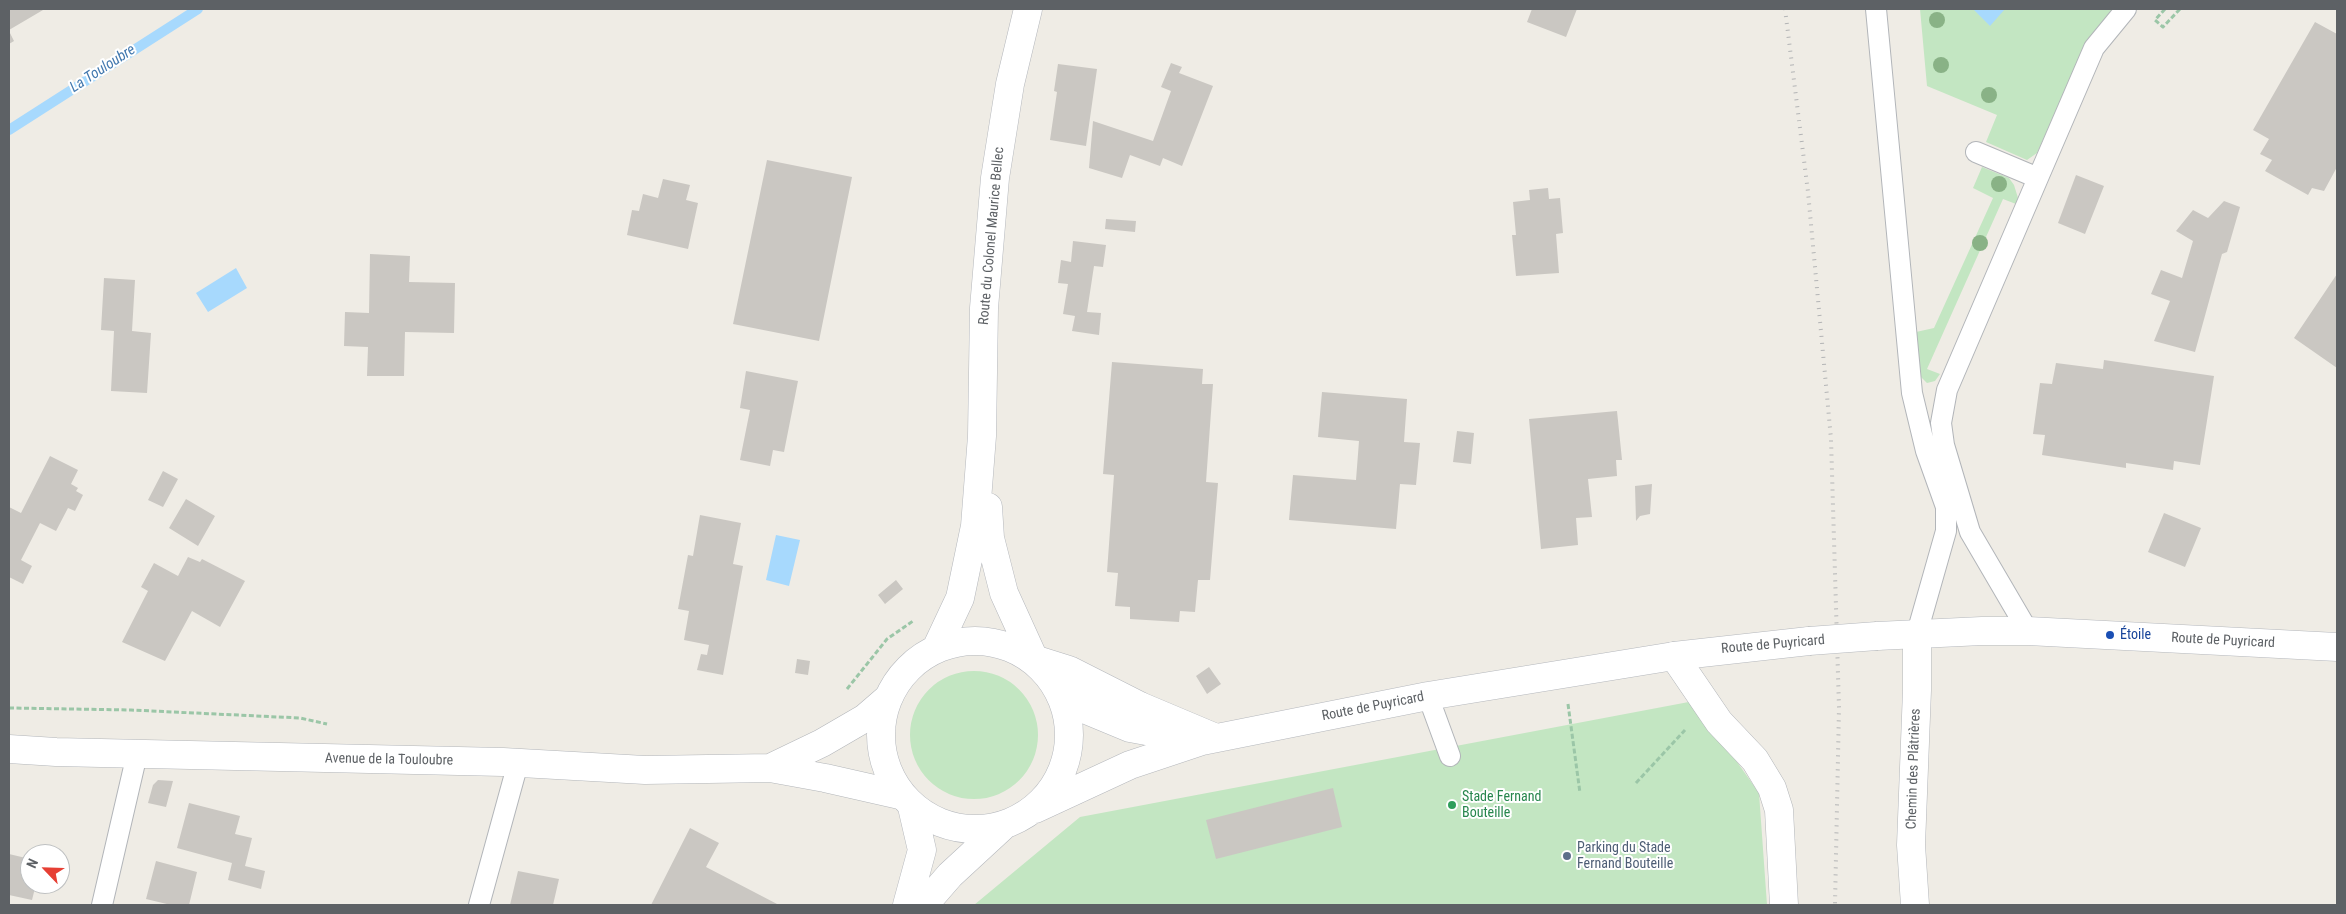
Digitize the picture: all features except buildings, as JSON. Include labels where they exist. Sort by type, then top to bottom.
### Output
[{"type":"main road","name":"Route du Colonel Maurice Bellec","points":[[936,649],[960,598],[975,526],[982,436],[984,308],[994,178],[1010,84],[1028,9]]},
{"type":"main road","name":"Route du Colonel Maurice Bellec","points":[[982,436],[990,538],[1004,593],[1034,659]]},
{"type":"main road","name":"Route de Puyricard","points":[[1035,809],[1130,765],[1209,739],[1428,696],[1674,656],[1809,641],[1917,633],[2028,632],[2337,647]]},
{"type":"main road","name":"Chemin des Plâtrières","points":[[1915,905],[1911,845],[1917,690],[1917,633]]},
{"type":"main road","points":[[770,768],[822,743],[865,718],[887,699],[907,669],[936,649],[964,640],[1003,643],[1034,659],[1069,670],[1209,739]]},
{"type":"main road","points":[[1674,656],[1719,722],[1756,760],[1772,788],[1779,810],[1784,905]]},
{"type":"main road","points":[[770,768],[825,778],[906,801],[938,824],[966,830],[1002,827],[1016,822],[1035,809],[1063,772],[1070,733],[1060,691],[1034,659]]},
{"type":"main road","name":"Route de Puyricard","points":[[1060,691],[1089,711],[1130,728],[1209,739]]},
{"type":"main road","points":[[887,699],[880,741],[889,777],[906,801],[922,850],[908,905]]},
{"type":"main road","name":"Avenue de la Touloubre","points":[[9,749],[518,763],[645,770],[770,768]]},
{"type":"main road","points":[[924,905],[950,875],[1002,827]]},
{"type":"lane","points":[[1876,9],[1912,393],[1926,451],[1946,507],[1946,531],[1917,633]]},
{"type":"lane","points":[[2028,632],[1970,532],[1954,484],[1944,445],[1941,423],[1947,390],[2094,48],[2126,9]]},
{"type":"lane","points":[[1976,152],[2038,178]]},
{"type":"lane","points":[[1428,696],[1450,756]]},
{"type":"lane","points":[[102,905],[137,754]]},
{"type":"lane","points":[[479,905],[518,763]]},
{"type":"path","points":[[2165,9],[2155,20],[2163,27],[2180,9]]},
{"type":"path","points":[[843,694],[887,639],[920,616]]},
{"type":"path","points":[[1636,783],[1681,736],[1701,710],[1703,699]]},
{"type":"path","points":[[1567,701],[1580,793]]},
{"type":"path","points":[[9,708],[131,710],[300,718],[334,726]]},
{"type":"green space","points":[[1920,9],[2115,9],[2087,42],[2037,153],[2027,160],[1986,142],[1997,115],[1927,86]]},
{"type":"green space","points":[[1982,167],[2009,178],[2014,185],[2018,198],[2016,204],[2003,199],[1927,369],[1940,374],[1935,381],[1927,383],[1921,377],[1918,366],[1916,332],[1934,328],[1993,198],[1973,188]]},
{"type":"green space","points":[[974,671],[998,676],[1019,690],[1033,711],[1038,735],[1033,759],[1019,780],[998,794],[974,799],[950,794],[929,780],[915,759],[910,735],[915,711],[929,690],[950,676]]},
{"type":"green space","name":"Stade Fernand Bouteille","points":[[1694,701],[1759,793],[1767,905],[974,905],[1080,817]]},
{"type":"water","points":[[1973,9],[2005,9],[1990,26]]},
{"type":"water","points":[[236,268],[247,288],[208,312],[196,293]]},
{"type":"water","points":[[776,535],[800,540],[789,586],[766,580]]},
{"type":"waterway","name":"La Touloubre","points":[[9,130],[198,9]]},
{"type":"railway","points":[[1785,9],[1808,192],[1831,439],[1839,708],[1835,905]]},
{"type":"place","name":"Étoile","points":[[2110,635]]},
{"type":"place","name":"Stade Fernand Bouteille","points":[[1452,805]]},
{"type":"place","name":"Parking du Stade Fernand Bouteille","points":[[1567,856]]}]
